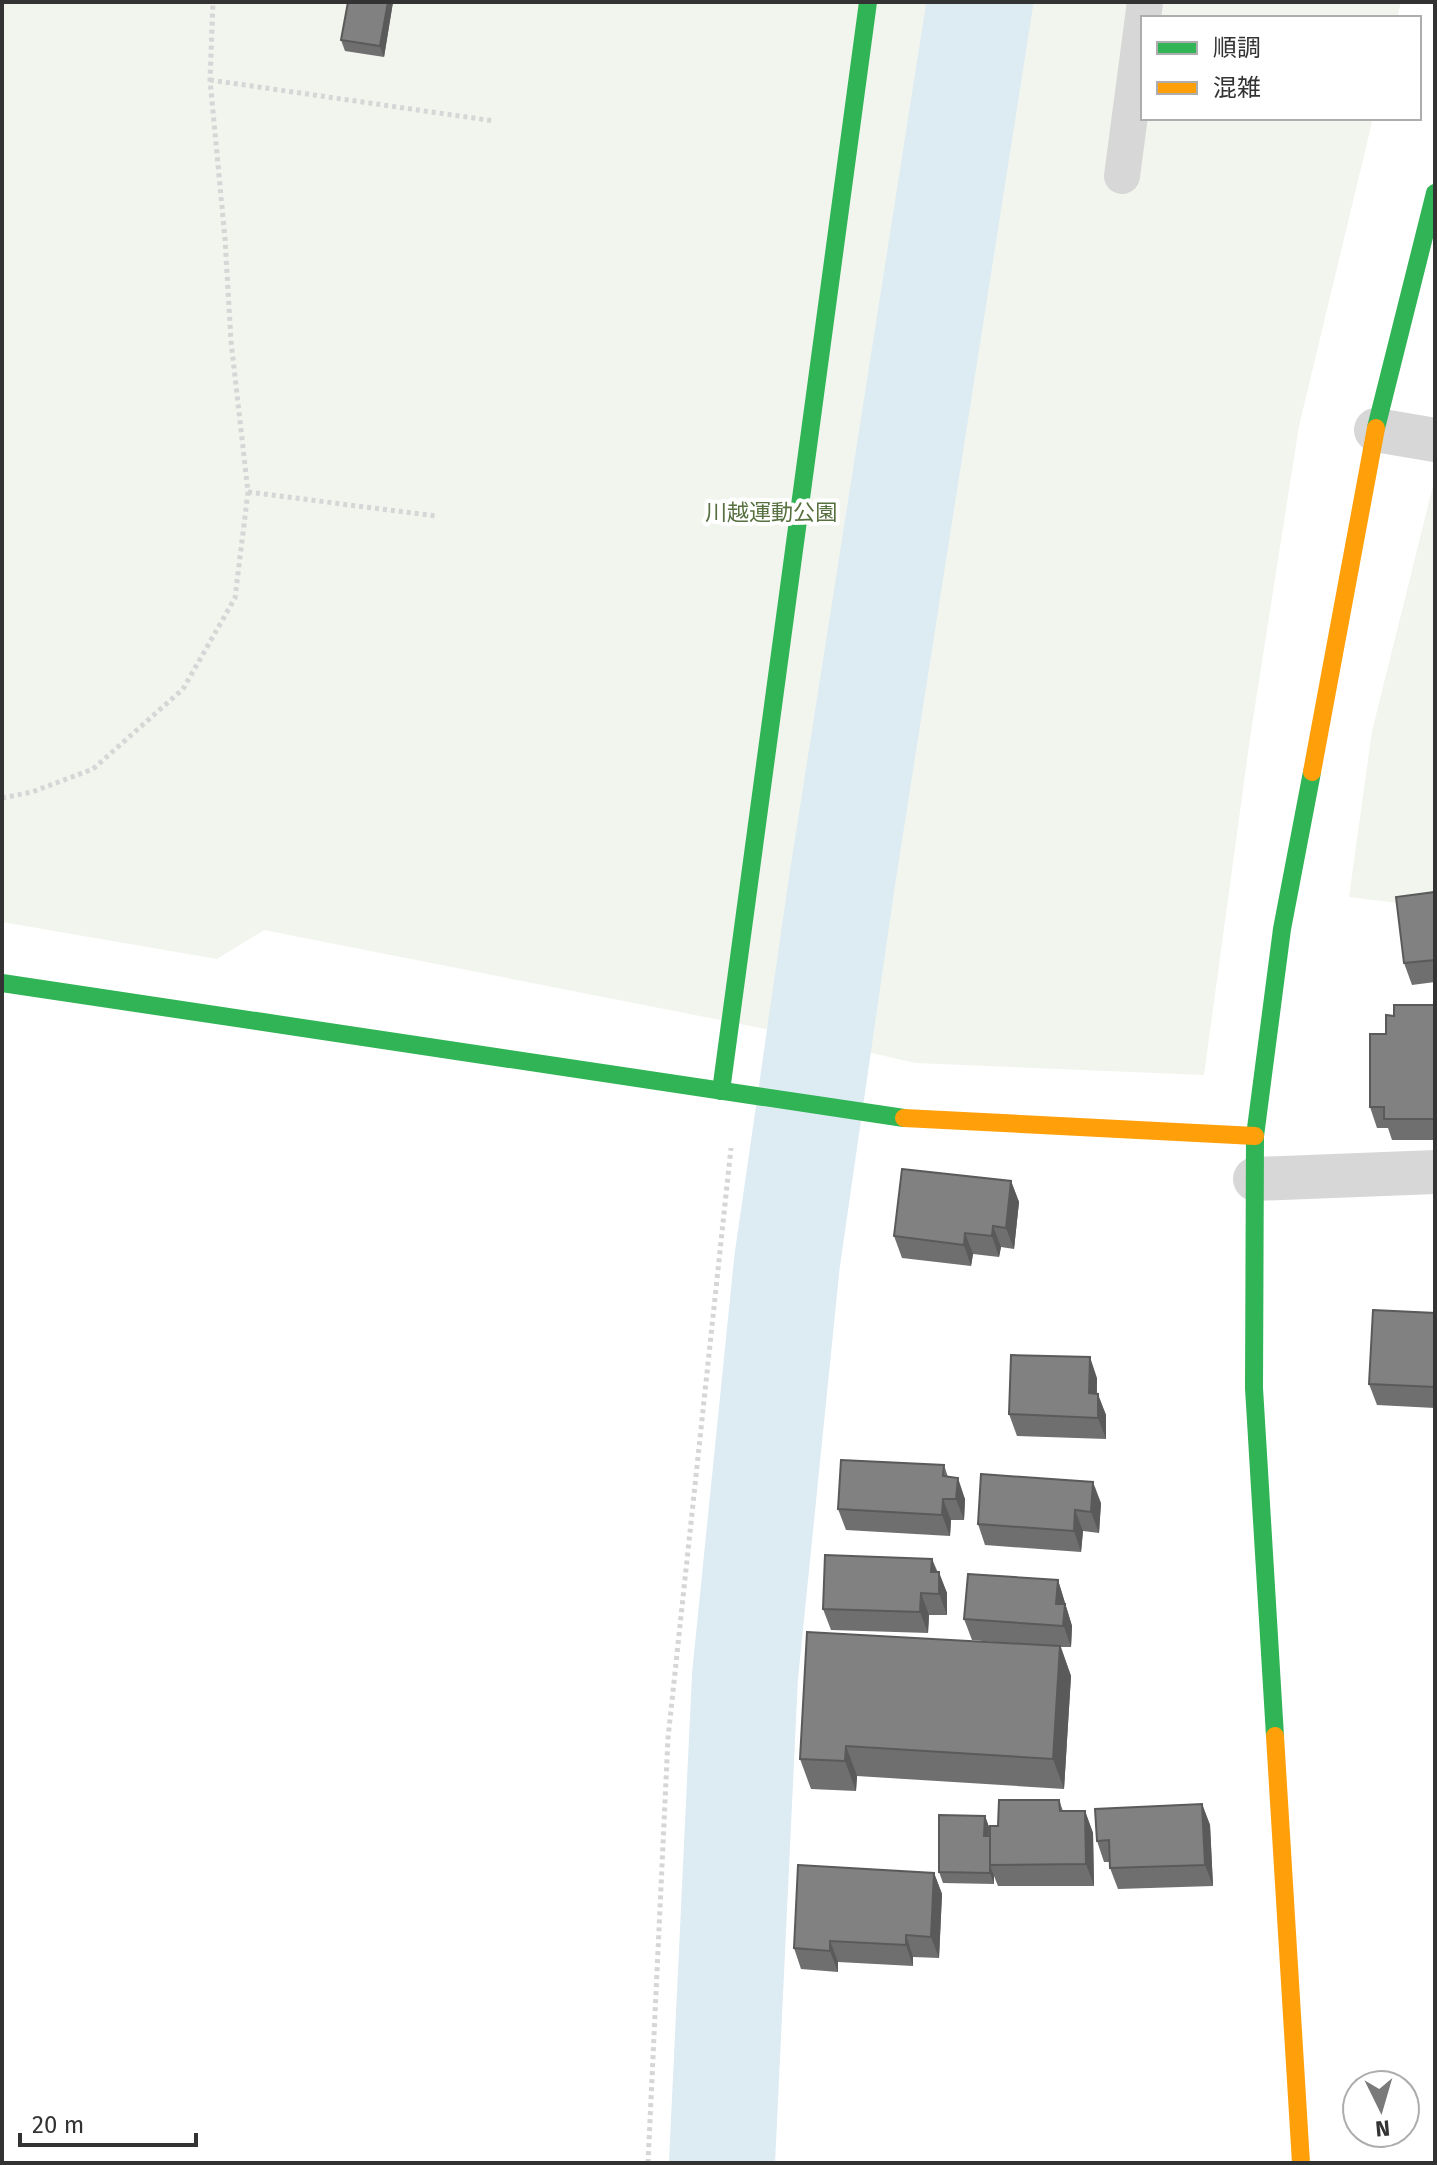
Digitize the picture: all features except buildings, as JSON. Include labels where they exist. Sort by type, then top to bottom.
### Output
[{"type":"street","points":[[729,1093],[868,2]]},
{"type":"street","points":[[1301,2163],[1254,1388],[1255,1157],[1282,929],[1376,430],[1435,193]]},
{"type":"street","points":[[1376,430],[1435,440]]},
{"type":"street","points":[[2,983],[891,1117],[1255,1157],[1435,1172]]},
{"type":"lane","points":[[1122,176],[1141,32]]},
{"type":"path","points":[[2,798],[32,792],[93,769],[183,689],[235,598],[248,492],[231,341],[210,80],[213,2]]},
{"type":"path","points":[[210,80],[494,121]]},
{"type":"path","points":[[248,492],[436,516]]},
{"type":"path","points":[[648,2163],[668,1738],[729,1093]]},
{"type":"green space","name":"川越運動公園","points":[[2,2],[1401,2],[1398,16],[1141,16],[1141,120],[1373,120],[1299,426],[1250,738],[1204,1075],[915,1063],[776,1031],[264,930],[217,959],[2,922]]},
{"type":"green space","points":[[1435,478],[1435,902],[1405,904],[1349,897],[1372,731]]},
{"type":"waterway","points":[[722,2163],[745,1676],[787,1262],[842,881],[980,2]]},
{"type":"traffic: fast","points":[[721,1091],[868,2]]},
{"type":"traffic: fast","points":[[1376,428],[1435,193]]},
{"type":"traffic: fast","points":[[1275,1736],[1254,1388],[1255,1136],[1282,929],[1312,772]]},
{"type":"traffic: fast","points":[[2,983],[904,1118]]},
{"type":"traffic: slow","points":[[1312,772],[1376,428]]},
{"type":"traffic: slow","points":[[904,1118],[1255,1136]]},
{"type":"traffic: slow","points":[[1275,1736],[1301,2163]]}]
